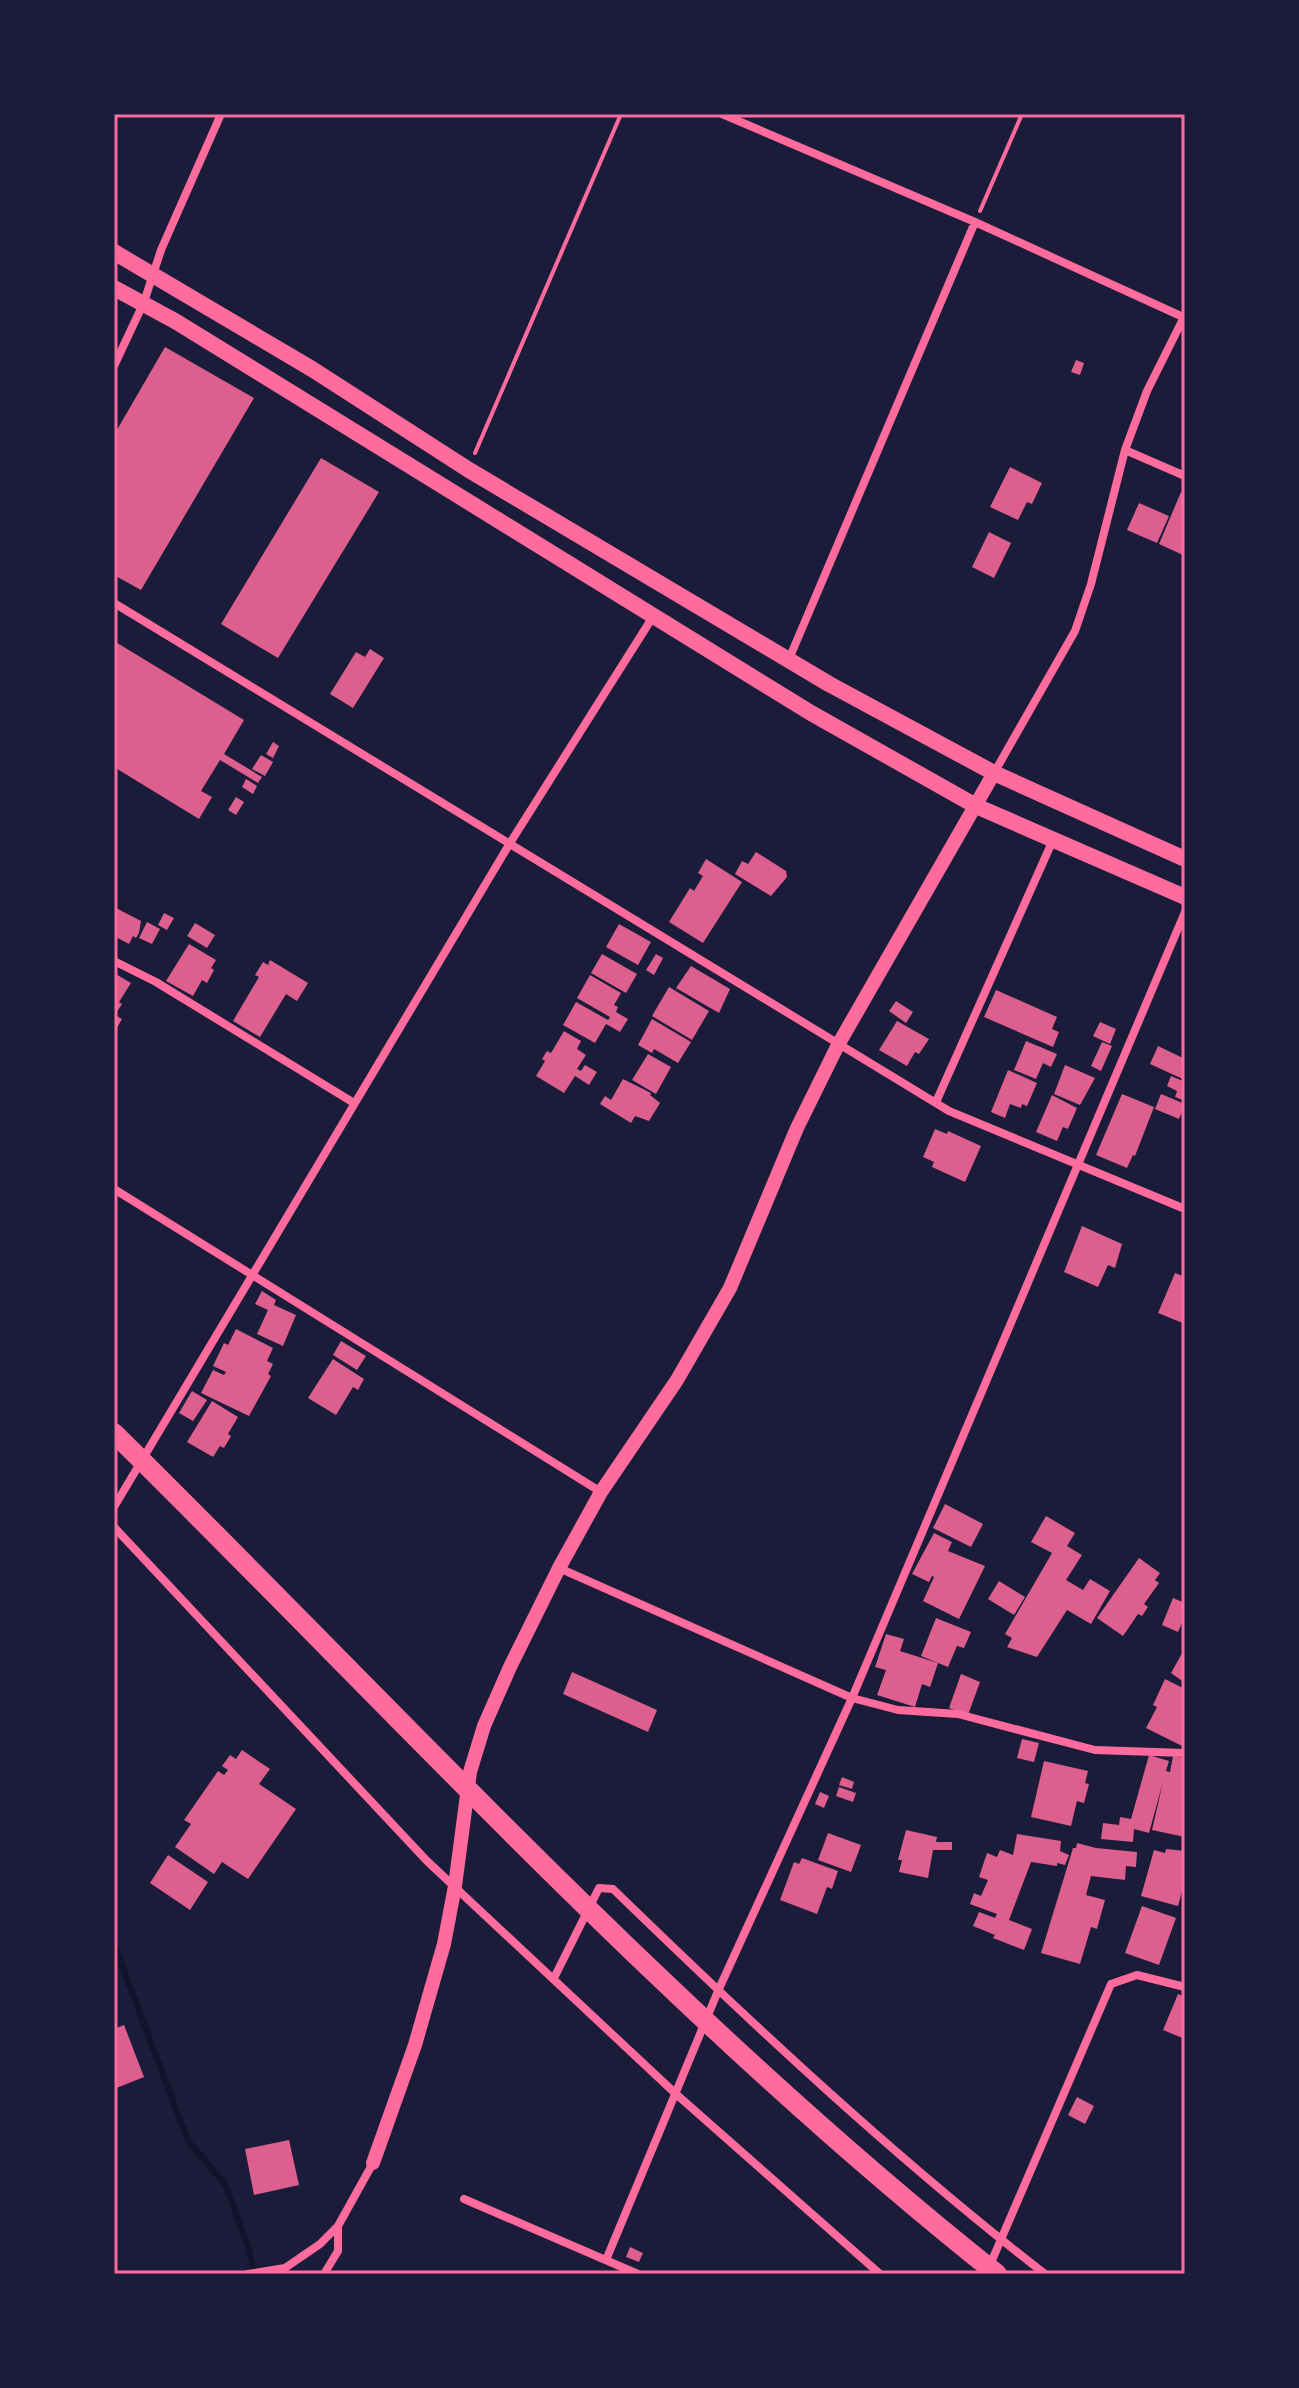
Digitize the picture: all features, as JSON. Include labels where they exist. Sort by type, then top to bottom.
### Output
[{"type":"highway","points":[[114,1433],[691,2010],[826,2132],[997,2274]]},
{"type":"main road","points":[[114,252],[312,369],[469,470],[789,660],[994,773],[1185,859]]},
{"type":"main road","points":[[114,288],[144,302],[811,713],[976,806],[1185,897]]},
{"type":"street","points":[[114,366],[144,302],[161,250],[221,114]]},
{"type":"street","points":[[248,2274],[285,2268],[320,2244],[338,2226],[373,2163],[415,2045],[444,1944],[470,1772],[484,1726],[559,1568],[601,1492],[677,1380],[730,1288],[797,1128],[838,1045],[1075,631],[1091,584],[1125,450],[1147,391],[1184,316],[722,114]]},
{"type":"street","points":[[789,660],[975,222]]},
{"type":"street","points":[[1125,450],[1185,476]]},
{"type":"street","points":[[114,603],[949,1111],[1185,1209]]},
{"type":"street","points":[[114,1507],[510,843],[654,615]]},
{"type":"street","points":[[936,1102],[1053,840]]},
{"type":"street","points":[[606,2260],[718,1991],[852,1698],[1185,912]]},
{"type":"street","points":[[114,961],[156,982],[354,1103]]},
{"type":"street","points":[[114,1189],[601,1492]]},
{"type":"street","points":[[114,1527],[427,1861],[472,1905],[676,2094],[880,2274]]},
{"type":"street","points":[[559,1568],[852,1698],[898,1710],[958,1714],[1095,1750],[1185,1753]]},
{"type":"street","points":[[554,1978],[599,1888],[613,1889],[718,1991],[1001,2240],[1045,2274]]},
{"type":"street","points":[[986,2274],[1111,1984],[1137,1975],[1185,1987]]},
{"type":"street","points":[[464,2199],[638,2274]]},
{"type":"street","points":[[324,2274],[338,2251],[338,2226]]},
{"type":"path","points":[[469,470],[621,114]]},
{"type":"path","points":[[975,222],[1022,114]]},
{"type":"building","points":[[165,347],[254,398],[141,590],[114,575],[114,435]]},
{"type":"building","points":[[1076,360],[1084,363],[1080,375],[1071,372]]},
{"type":"building","points":[[321,458],[379,492],[278,658],[221,624]]},
{"type":"building","points":[[1010,467],[1042,483],[1032,504],[1027,502],[1018,520],[990,507]]},
{"type":"building","points":[[1181,492],[1185,494],[1183,555],[1159,544]]},
{"type":"building","points":[[1139,503],[1169,516],[1157,543],[1127,530]]},
{"type":"building","points":[[989,532],[1011,543],[994,578],[972,567]]},
{"type":"building","points":[[114,641],[244,720],[224,754],[262,777],[258,783],[220,760],[201,791],[212,797],[199,819],[114,767]]},
{"type":"building","points":[[370,649],[384,658],[353,708],[330,694],[356,652],[365,657]]},
{"type":"building","points":[[273,742],[279,746],[273,758],[266,754]]},
{"type":"building","points":[[261,755],[273,762],[265,776],[252,769]]},
{"type":"building","points":[[246,779],[257,786],[253,794],[242,787]]},
{"type":"building","points":[[236,797],[244,802],[236,815],[228,810]]},
{"type":"building","points":[[756,852],[786,871],[787,877],[771,896],[735,874],[742,861],[748,864]]},
{"type":"building","points":[[706,859],[742,882],[703,943],[669,922],[690,888],[694,891],[703,876],[698,873]]},
{"type":"building","points":[[114,907],[141,921],[139,933],[136,938],[133,936],[129,944],[114,936]]},
{"type":"building","points":[[164,913],[174,918],[167,930],[158,925]]},
{"type":"building","points":[[147,922],[160,929],[152,944],[139,938]]},
{"type":"building","points":[[195,923],[215,935],[207,948],[187,936]]},
{"type":"building","points":[[619,924],[651,942],[638,965],[606,947]]},
{"type":"building","points":[[189,944],[216,960],[207,983],[202,980],[193,996],[166,981]]},
{"type":"building","points":[[602,954],[637,974],[626,993],[591,973]]},
{"type":"building","points":[[656,954],[663,958],[654,975],[646,970]]},
{"type":"building","points":[[270,960],[308,983],[297,1001],[286,994],[260,1037],[233,1021],[259,977],[255,975],[263,962],[268,965]]},
{"type":"building","points":[[691,966],[730,989],[719,1013],[676,988]]},
{"type":"building","points":[[114,973],[131,983],[119,1002],[122,1004],[115,1015],[122,1019],[114,1033]]},
{"type":"building","points":[[590,975],[621,993],[614,1005],[618,1007],[616,1012],[628,1019],[620,1032],[606,1024],[595,1043],[563,1025],[576,1002],[608,1020],[610,1017],[577,998]]},
{"type":"building","points":[[669,987],[709,1011],[692,1040],[652,1016]]},
{"type":"building","points":[[996,990],[1057,1017],[1052,1029],[1059,1032],[1053,1047],[984,1017]]},
{"type":"building","points":[[896,1001],[913,1012],[906,1023],[889,1011]]},
{"type":"building","points":[[652,1019],[691,1042],[678,1063],[654,1049],[652,1053],[638,1045]]},
{"type":"building","points":[[897,1021],[929,1039],[919,1054],[915,1052],[907,1066],[879,1050]]},
{"type":"building","points":[[1100,1022],[1116,1029],[1110,1044],[1093,1036]]},
{"type":"building","points":[[564,1031],[581,1041],[577,1049],[586,1055],[577,1069],[581,1071],[585,1065],[597,1072],[589,1085],[575,1076],[564,1093],[536,1076],[545,1061],[542,1059],[547,1051],[551,1053]]},
{"type":"building","points":[[1026,1041],[1057,1054],[1051,1067],[1043,1063],[1036,1079],[1014,1070]]},
{"type":"building","points":[[1102,1042],[1112,1046],[1101,1071],[1091,1066]]},
{"type":"building","points":[[1158,1046],[1185,1059],[1185,1080],[1150,1064]]},
{"type":"building","points":[[648,1054],[671,1067],[656,1094],[632,1080]]},
{"type":"building","points":[[1065,1065],[1095,1078],[1080,1105],[1054,1094]]},
{"type":"building","points":[[1008,1070],[1037,1083],[1027,1106],[1022,1104],[1021,1108],[1010,1104],[1005,1118],[991,1112]]},
{"type":"building","points":[[1171,1076],[1185,1082],[1185,1101],[1175,1097],[1177,1091],[1167,1086]]},
{"type":"building","points":[[623,1079],[651,1093],[660,1103],[649,1121],[635,1116],[631,1123],[600,1104],[605,1096],[611,1100]]},
{"type":"building","points":[[1122,1094],[1154,1107],[1135,1156],[1127,1168],[1096,1155]]},
{"type":"building","points":[[1161,1094],[1185,1104],[1179,1119],[1155,1109]]},
{"type":"building","points":[[1052,1095],[1077,1108],[1068,1129],[1063,1127],[1057,1141],[1036,1132]]},
{"type":"building","points":[[935,1129],[947,1134],[948,1131],[981,1146],[965,1182],[932,1167],[934,1162],[923,1157]]},
{"type":"building","points":[[1082,1226],[1122,1244],[1115,1268],[1108,1265],[1098,1287],[1064,1272]]},
{"type":"building","points":[[1175,1273],[1185,1277],[1185,1324],[1158,1313]]},
{"type":"building","points":[[262,1291],[276,1300],[274,1305],[296,1315],[283,1346],[257,1334],[268,1310],[255,1304]]},
{"type":"building","points":[[236,1329],[273,1348],[267,1361],[273,1364],[268,1374],[271,1376],[249,1416],[201,1393],[213,1370],[224,1375],[226,1372],[213,1366],[224,1343],[228,1345]]},
{"type":"building","points":[[341,1341],[366,1356],[357,1370],[333,1355]]},
{"type":"building","points":[[333,1359],[364,1379],[358,1390],[353,1387],[336,1415],[308,1398]]},
{"type":"building","points":[[192,1391],[207,1400],[193,1421],[179,1413]]},
{"type":"building","points":[[212,1401],[238,1417],[224,1448],[220,1446],[213,1457],[187,1442]]},
{"type":"building","points":[[945,1504],[983,1524],[971,1547],[933,1528]]},
{"type":"building","points":[[1046,1516],[1075,1533],[1067,1546],[1082,1555],[1066,1580],[1083,1590],[1090,1579],[1110,1591],[1091,1624],[1067,1610],[1037,1657],[1007,1647],[1012,1638],[1005,1634],[1052,1553],[1031,1542]]},
{"type":"building","points":[[934,1533],[952,1542],[948,1551],[985,1566],[959,1619],[923,1601],[934,1577],[929,1582],[912,1574]]},
{"type":"building","points":[[1139,1558],[1160,1573],[1155,1580],[1159,1583],[1144,1604],[1148,1607],[1142,1616],[1138,1614],[1123,1636],[1097,1618]]},
{"type":"building","points":[[999,1581],[1025,1597],[1014,1615],[988,1599]]},
{"type":"building","points":[[1173,1598],[1185,1603],[1185,1616],[1178,1632],[1162,1625]]},
{"type":"building","points":[[936,1618],[971,1632],[964,1648],[957,1646],[948,1667],[921,1656]]},
{"type":"building","points":[[886,1634],[904,1639],[900,1651],[938,1663],[930,1687],[922,1684],[915,1707],[877,1695],[886,1670],[875,1667]]},
{"type":"building","points":[[1185,1648],[1185,1683],[1171,1673]]},
{"type":"building","points":[[572,1672],[657,1710],[648,1732],[563,1694]]},
{"type":"building","points":[[961,1674],[980,1682],[968,1715],[949,1708]]},
{"type":"building","points":[[1165,1679],[1185,1689],[1185,1740],[1182,1746],[1146,1728],[1157,1707],[1153,1705]]},
{"type":"building","points":[[1022,1739],[1039,1743],[1034,1762],[1017,1758]]},
{"type":"building","points":[[242,1750],[270,1769],[259,1784],[296,1809],[248,1879],[222,1862],[214,1874],[175,1847],[191,1824],[184,1820],[218,1771],[224,1775],[228,1770],[222,1766],[230,1755],[236,1759]]},
{"type":"building","points":[[1149,1755],[1169,1761],[1166,1771],[1170,1772],[1173,1756],[1185,1758],[1185,1837],[1152,1830],[1163,1782],[1149,1833],[1134,1829],[1133,1842],[1101,1839],[1103,1823],[1119,1825],[1120,1817],[1131,1819]]},
{"type":"building","points":[[1044,1761],[1088,1771],[1085,1783],[1089,1784],[1084,1803],[1077,1801],[1071,1826],[1031,1817]]},
{"type":"building","points":[[842,1777],[854,1782],[852,1789],[839,1785]]},
{"type":"building","points":[[839,1787],[856,1793],[853,1802],[836,1796]]},
{"type":"building","points":[[820,1792],[829,1796],[824,1808],[815,1804]]},
{"type":"building","points":[[906,1830],[937,1837],[936,1842],[952,1842],[952,1850],[933,1850],[928,1878],[899,1872],[902,1860],[898,1860]]},
{"type":"building","points":[[828,1833],[861,1845],[851,1872],[818,1860]]},
{"type":"building","points":[[1017,1834],[1061,1841],[1060,1851],[1069,1855],[1065,1865],[1031,1862],[1009,1920],[1032,1929],[1024,1950],[973,1926],[979,1912],[995,1918],[997,1914],[970,1904],[974,1893],[981,1896],[988,1880],[979,1877],[987,1853],[997,1857],[1000,1850],[1013,1855]]},
{"type":"building","points":[[1077,1843],[1137,1852],[1136,1867],[1126,1866],[1125,1880],[1091,1876],[1086,1895],[1105,1900],[1097,1929],[1091,1927],[1080,1964],[1041,1953]]},
{"type":"building","points":[[1166,1849],[1185,1851],[1185,1880],[1178,1906],[1141,1896],[1154,1850],[1165,1853]]},
{"type":"building","points":[[168,1855],[208,1882],[190,1910],[150,1883]]},
{"type":"building","points":[[802,1858],[838,1871],[832,1889],[827,1887],[817,1914],[780,1900],[794,1862],[799,1864]]},
{"type":"building","points":[[1142,1906],[1176,1918],[1159,1965],[1125,1953]]},
{"type":"building","points":[[1178,1994],[1185,1997],[1185,2039],[1163,2030]]},
{"type":"building","points":[[124,2025],[144,2077],[114,2089],[114,2029]]},
{"type":"building","points":[[1077,2097],[1094,2106],[1085,2124],[1068,2115]]},
{"type":"building","points":[[289,2140],[299,2185],[254,2195],[245,2149]]},
{"type":"building","points":[[630,2247],[643,2253],[639,2262],[626,2257]]},
{"type":"waterway","points":[[114,1944],[188,2141],[225,2184],[249,2249],[254,2274]]}]
